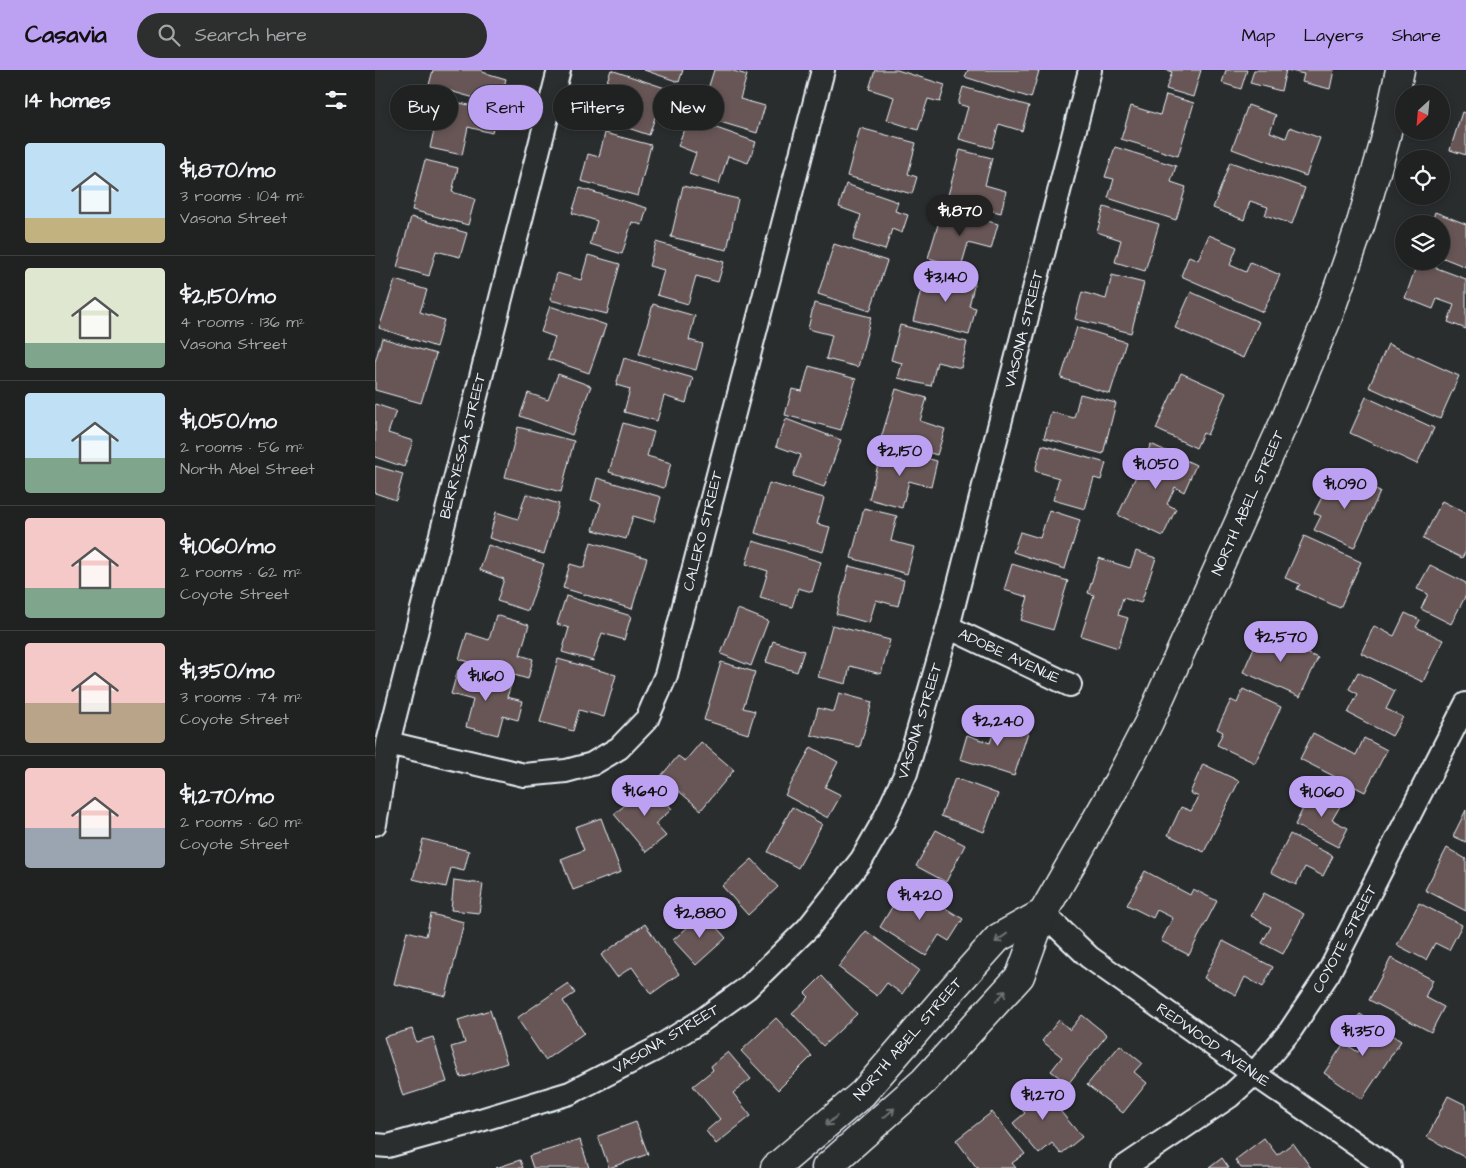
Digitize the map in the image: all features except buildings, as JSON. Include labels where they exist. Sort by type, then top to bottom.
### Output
[{"type":"main road","name":"NORTH ABEL STREET","points":[[826,1168],[924,1081],[1019,976],[1043,913],[1118,782],[1149,722],[1286,418],[1328,317],[1361,223],[1385,140],[1400,70]]},
{"type":"main road","name":"NORTH ABEL STREET","points":[[775,1168],[863,1093],[998,938],[1043,913]]},
{"type":"street","name":"BERRYESSA STREET","points":[[375,824],[388,743],[559,70]]},
{"type":"street","name":"CALERO STREET","points":[[388,743],[524,775],[566,771],[592,764],[619,748],[647,719],[666,675],[823,70]]},
{"type":"street","name":"VASONA STREET","points":[[375,1145],[388,1146],[571,1092],[699,1023],[747,988],[808,928],[862,859],[883,822],[906,773],[948,627],[1090,70]]},
{"type":"street","name":"ADOBE AVENUE","points":[[948,627],[1070,685]]},
{"type":"street","name":"COYOTE STREET","points":[[1123,1168],[1230,1096],[1254,1074],[1290,1031],[1329,974],[1466,704]]},
{"type":"street","name":"REDWOOD AVENUE","points":[[1043,913],[1089,957],[1390,1168]]}]
